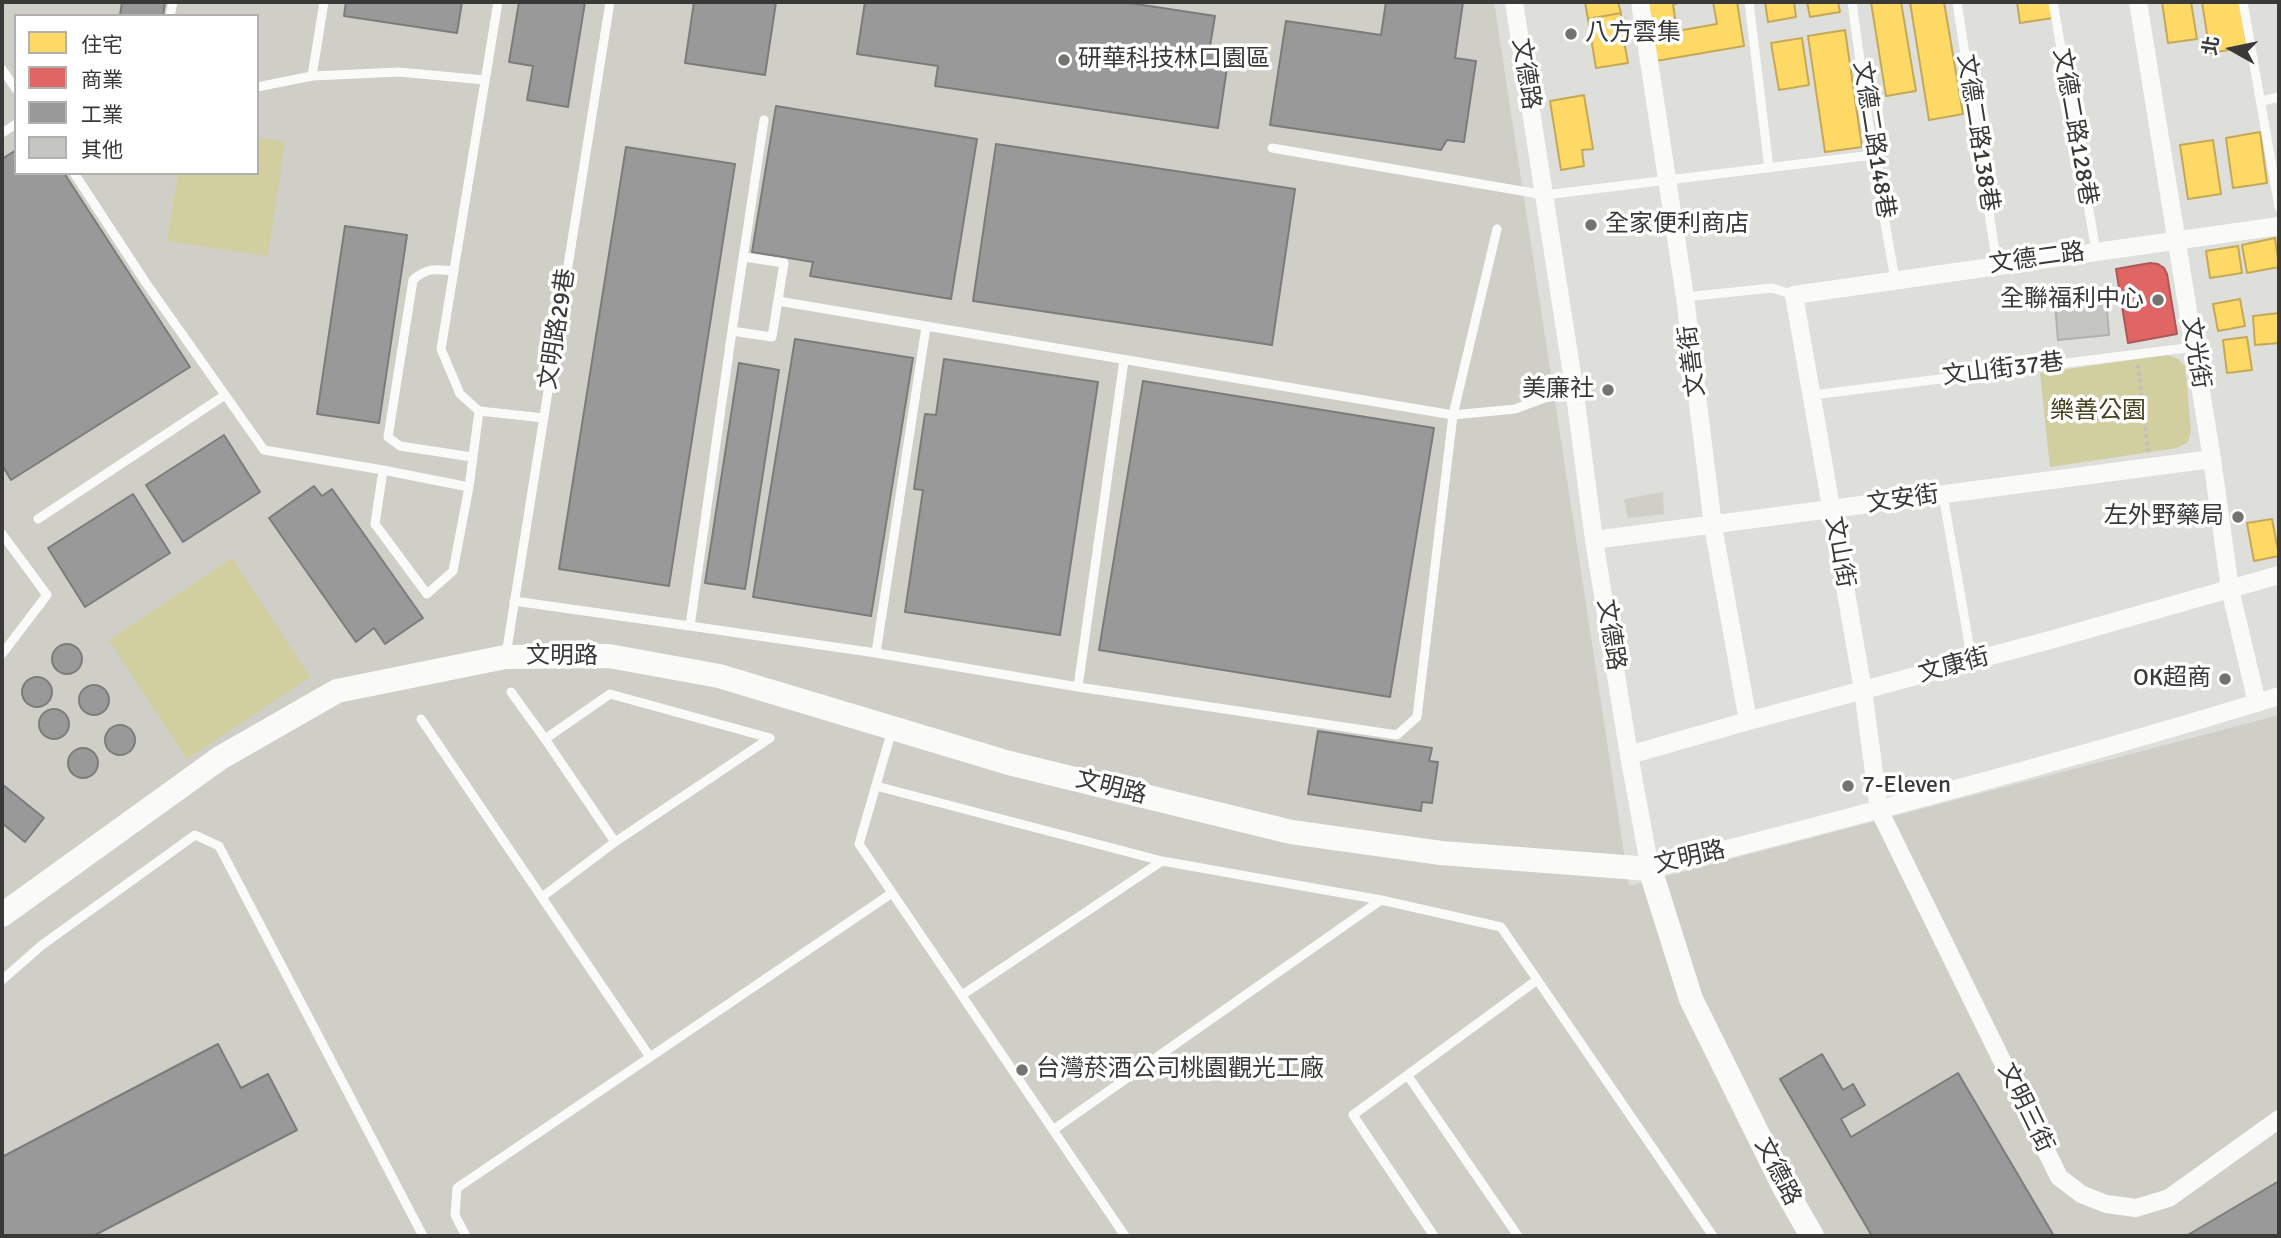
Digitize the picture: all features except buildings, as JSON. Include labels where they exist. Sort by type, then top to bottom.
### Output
[{"type":"street","name":"文德路","points":[[1514,2],[1574,387],[1594,540],[1650,869],[1691,999],[1779,1177],[1812,1236]]},
{"type":"street","name":"文善街","points":[[1640,2],[1685,298],[1713,526],[1748,721]]},
{"type":"street","name":"文光街","points":[[2138,2],[2212,459],[2230,589],[2257,703]]},
{"type":"street","name":"文德二路","points":[[1794,295],[2279,226]]},
{"type":"street","name":"文山街","points":[[1794,295],[1863,690],[1879,810]]},
{"type":"street","name":"文安街","points":[[1594,540],[2212,459]]},
{"type":"street","name":"文康街","points":[[1629,755],[2279,575]]},
{"type":"street","name":"文明路","points":[[2,915],[220,758],[337,691],[505,657],[609,656],[719,676],[1009,763],[1291,832],[1441,853],[1650,869],[2111,747],[2279,696]]},
{"type":"street","name":"文明三街","points":[[1879,810],[2059,1177],[2081,1194],[2106,1204],[2136,1208],[2169,1198],[2279,1119]]},
{"type":"lane","points":[[312,76],[324,2]]},
{"type":"lane","points":[[498,2],[441,349],[460,394],[479,411],[544,418]]},
{"type":"lane","name":"文明路29巷","points":[[505,657],[610,2]]},
{"type":"lane","points":[[1749,2],[1769,168]]},
{"type":"lane","name":"文德二路148巷","points":[[1853,2],[1873,155],[1895,279]]},
{"type":"lane","name":"文德二路138巷","points":[[1957,2],[1997,265]]},
{"type":"lane","name":"文德二路128巷","points":[[2053,2],[2096,251]]},
{"type":"lane","points":[[2243,2],[2279,206]]},
{"type":"lane","points":[[2,69],[14,86]]},
{"type":"lane","points":[[259,87],[312,76],[399,72],[485,80]]},
{"type":"lane","points":[[2262,100],[2279,97]]},
{"type":"lane","points":[[690,626],[764,120]]},
{"type":"lane","points":[[1272,148],[1545,195],[1873,155]]},
{"type":"lane","points":[[75,175],[146,283],[264,450],[469,487]]},
{"type":"lane","points":[[514,601],[876,653],[1078,687],[1397,734],[1417,717],[1453,415],[1497,229]]},
{"type":"lane","points":[[732,331],[772,337],[778,301],[784,263],[744,257]]},
{"type":"lane","points":[[454,271],[431,268],[413,280],[388,437],[400,446],[472,457]]},
{"type":"lane","points":[[1685,298],[1772,288],[1794,295]]},
{"type":"lane","points":[[778,301],[1453,415],[1515,409],[1574,387]]},
{"type":"lane","points":[[876,653],[926,327]]},
{"type":"lane","name":"文山街37巷","points":[[1813,395],[2194,347]]},
{"type":"lane","points":[[1078,687],[1124,360]]},
{"type":"lane","points":[[38,519],[225,395]]},
{"type":"lane","points":[[383,470],[375,524],[427,594],[453,570],[469,487],[479,411]]},
{"type":"lane","points":[[1943,495],[1972,661]]},
{"type":"lane","points":[[2,534],[47,595],[2,654]]},
{"type":"lane","points":[[511,692],[615,842]]},
{"type":"lane","points":[[542,897],[615,842],[770,738],[610,694],[545,739]]},
{"type":"lane","points":[[421,719],[650,1057]]},
{"type":"lane","points":[[893,728],[859,844],[1125,1236]]},
{"type":"lane","points":[[876,786],[1162,861],[1381,900],[1501,928],[1713,1236]]},
{"type":"lane","points":[[2,981],[42,945],[195,835],[219,846],[423,1236]]},
{"type":"lane","points":[[962,995],[1162,861]]},
{"type":"lane","points":[[466,1236],[455,1215],[457,1188],[892,893]]},
{"type":"lane","points":[[1053,1130],[1381,900]]},
{"type":"lane","points":[[1434,1236],[1353,1115],[1537,980]]},
{"type":"lane","points":[[1408,1076],[1518,1236]]},
{"type":"path","points":[[2139,352],[2137,359],[2148,467]]},
{"type":"shaded area","points":[[2,2],[1494,2],[1629,886],[2279,715],[2279,1236],[2,1236]]},
{"type":"shaded area","points":[[1663,492],[1664,514],[1628,518],[1624,499]]},
{"type":"green space","points":[[259,137],[285,142],[268,256],[167,241],[178,175],[259,175]]},
{"type":"green space","name":"樂善公園","points":[[2168,355],[2185,366],[2191,431],[2188,442],[2177,448],[2050,467],[2040,373]]},
{"type":"green space","points":[[232,558],[310,677],[187,759],[109,640]]},
{"type":"place","name":"八方雲集","points":[[1571,34]]},
{"type":"place","name":"研華科技林口園區","points":[[1064,60]]},
{"type":"place","name":"全家便利商店","points":[[1591,225]]},
{"type":"place","name":"全聯福利中心","points":[[2158,300]]},
{"type":"place","name":"美廉社","points":[[1608,390]]},
{"type":"place","name":"左外野藥局","points":[[2238,517]]},
{"type":"place","name":"OK超商","points":[[2225,679]]},
{"type":"place","name":"7-Eleven","points":[[1848,786]]},
{"type":"place","name":"台灣菸酒公司桃園觀光工廠","points":[[1022,1070]]}]
